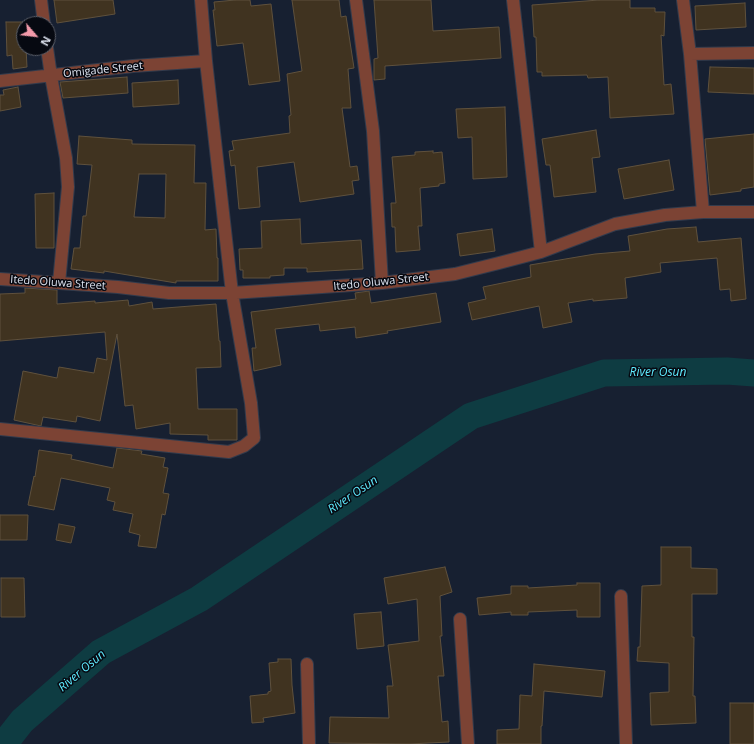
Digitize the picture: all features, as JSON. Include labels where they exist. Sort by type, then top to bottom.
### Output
[{"type":"street","points":[[41,0],[43,16]]},
{"type":"street","points":[[0,430],[229,452],[244,446],[254,438],[251,402],[232,293],[206,61],[201,0]]},
{"type":"street","points":[[356,0],[373,130],[382,283]]},
{"type":"street","points":[[513,0],[541,252]]},
{"type":"street","points":[[683,0],[690,54],[703,212]]},
{"type":"street","points":[[690,54],[754,53]]},
{"type":"street","points":[[48,56],[66,158],[68,188],[59,282]]},
{"type":"street","name":"Omigade Street","points":[[0,81],[133,66],[206,61]]},
{"type":"street","name":"Itedo Oluwa Street","points":[[0,279],[59,282],[169,293],[232,293],[382,283],[455,274],[541,252],[615,224],[664,215],[703,212],[754,212]]},
{"type":"street","points":[[621,596],[626,744]]},
{"type":"street","points":[[460,619],[468,744]]},
{"type":"street","points":[[307,664],[309,744]]},
{"type":"building","points":[[54,0],[113,0],[115,14],[57,23]]},
{"type":"building","points":[[250,0],[251,6],[271,4],[280,81],[249,85],[243,43],[217,46],[213,10],[215,10],[214,2]]},
{"type":"building","points":[[292,0],[339,0],[341,17],[346,16],[354,68],[348,69],[351,108],[342,108],[350,167],[357,166],[359,180],[352,181],[354,194],[300,202],[294,162],[257,167],[260,207],[239,209],[235,165],[231,166],[229,151],[234,150],[232,141],[290,133],[289,116],[291,115],[287,74],[302,71]]},
{"type":"building","points":[[374,0],[431,0],[433,31],[499,27],[501,58],[385,66],[385,79],[374,80],[374,59],[378,58]]},
{"type":"building","points":[[599,0],[630,0],[630,8],[655,8],[655,12],[665,12],[664,36],[661,35],[664,85],[671,84],[674,114],[610,118],[608,77],[588,78],[587,75],[542,76],[542,72],[537,72],[536,37],[534,37],[532,5]]},
{"type":"building","points":[[745,3],[746,27],[696,30],[695,6]]},
{"type":"building","points":[[6,22],[16,22],[16,56],[26,56],[27,67],[13,69],[12,55],[7,56]]},
{"type":"building","points":[[710,67],[754,68],[754,94],[708,92]]},
{"type":"building","points":[[127,77],[128,93],[63,98],[60,82]]},
{"type":"building","points":[[178,80],[179,104],[133,107],[132,83]]},
{"type":"building","points":[[18,87],[21,107],[0,111],[0,95],[4,95],[3,90]]},
{"type":"building","points":[[505,107],[507,177],[473,179],[472,137],[458,138],[456,109]]},
{"type":"building","points":[[596,130],[600,157],[592,158],[596,192],[554,197],[550,165],[546,165],[542,139]]},
{"type":"building","points":[[754,134],[754,187],[741,189],[741,191],[710,195],[705,139]]},
{"type":"building","points":[[79,136],[132,140],[132,144],[195,145],[194,183],[206,183],[205,230],[216,229],[218,281],[176,281],[176,283],[104,271],[104,273],[71,269],[74,248],[80,248],[83,216],[86,216],[92,165],[77,164]],"holes":[[[139,174],[166,174],[165,218],[134,217]]]},
{"type":"building","points":[[433,151],[433,153],[442,152],[445,183],[439,184],[439,186],[420,188],[422,226],[418,226],[420,250],[396,252],[395,227],[392,227],[391,203],[396,203],[392,157],[415,155],[415,152]]},
{"type":"building","points":[[669,160],[674,190],[624,199],[618,169]]},
{"type":"building","points":[[54,193],[54,248],[36,248],[35,194]]},
{"type":"building","points":[[300,219],[301,244],[361,240],[363,269],[307,272],[307,268],[284,268],[284,275],[270,276],[270,278],[243,278],[243,270],[240,270],[239,249],[262,248],[261,221]]},
{"type":"building","points":[[696,227],[698,242],[741,238],[746,299],[731,301],[730,289],[720,290],[717,258],[660,263],[661,272],[625,278],[627,298],[593,301],[593,299],[568,303],[572,322],[543,328],[539,306],[472,320],[468,303],[486,299],[483,287],[531,277],[530,265],[595,254],[630,251],[628,236],[667,229]]},
{"type":"building","points":[[492,229],[495,251],[460,256],[457,234]]},
{"type":"building","points":[[25,288],[57,290],[57,304],[128,300],[129,306],[152,302],[153,309],[216,304],[221,367],[196,368],[198,409],[237,409],[237,440],[208,440],[208,435],[170,434],[170,423],[136,429],[133,405],[125,406],[117,334],[100,421],[77,416],[76,422],[43,417],[41,426],[14,420],[23,371],[57,378],[59,367],[94,373],[97,358],[107,360],[105,332],[0,341],[0,294],[25,293]]},
{"type":"building","points":[[369,291],[371,303],[436,293],[441,322],[356,338],[355,327],[320,331],[319,324],[275,329],[281,365],[254,371],[252,348],[256,348],[251,312],[356,299],[355,293]]},
{"type":"building","points":[[117,448],[142,451],[141,454],[165,458],[163,467],[168,468],[163,493],[169,494],[165,515],[162,514],[156,548],[138,546],[140,535],[129,532],[133,514],[113,510],[115,502],[107,500],[110,488],[61,478],[54,510],[28,505],[34,476],[35,477],[39,450],[72,455],[71,459],[113,468]]},
{"type":"building","points":[[0,515],[28,515],[27,540],[0,540]]},
{"type":"building","points":[[59,524],[75,527],[71,543],[56,540]]},
{"type":"building","points":[[661,547],[691,547],[691,568],[717,569],[717,594],[692,594],[692,637],[694,637],[693,696],[695,696],[696,723],[651,725],[650,693],[669,692],[669,663],[637,661],[638,647],[640,647],[642,586],[661,585]]},
{"type":"building","points":[[445,567],[452,592],[440,596],[442,636],[440,636],[444,676],[438,676],[442,722],[448,721],[449,742],[409,744],[329,743],[330,717],[389,718],[387,686],[393,686],[388,645],[419,641],[417,599],[388,604],[384,578]]},
{"type":"building","points":[[1,578],[24,578],[25,617],[1,617]]},
{"type":"building","points":[[577,583],[600,583],[600,617],[577,617],[577,610],[528,612],[528,615],[511,615],[511,612],[479,615],[477,598],[511,594],[511,586],[528,586],[528,588],[577,585]]},
{"type":"building","points":[[381,612],[384,646],[357,649],[354,614]]},
{"type":"building","points":[[278,659],[291,659],[295,713],[263,718],[264,722],[252,723],[250,696],[268,694],[268,692],[271,691],[269,663],[278,662]]},
{"type":"building","points":[[534,664],[605,671],[602,697],[544,691],[541,744],[497,744],[497,730],[519,729],[520,695],[532,696]]},
{"type":"building","points":[[730,703],[754,703],[754,744],[730,744]]},
{"type":"waterway","name":"River Osun","points":[[4,744],[22,721],[101,652],[199,599],[471,416],[604,373],[727,371],[754,373]]}]
